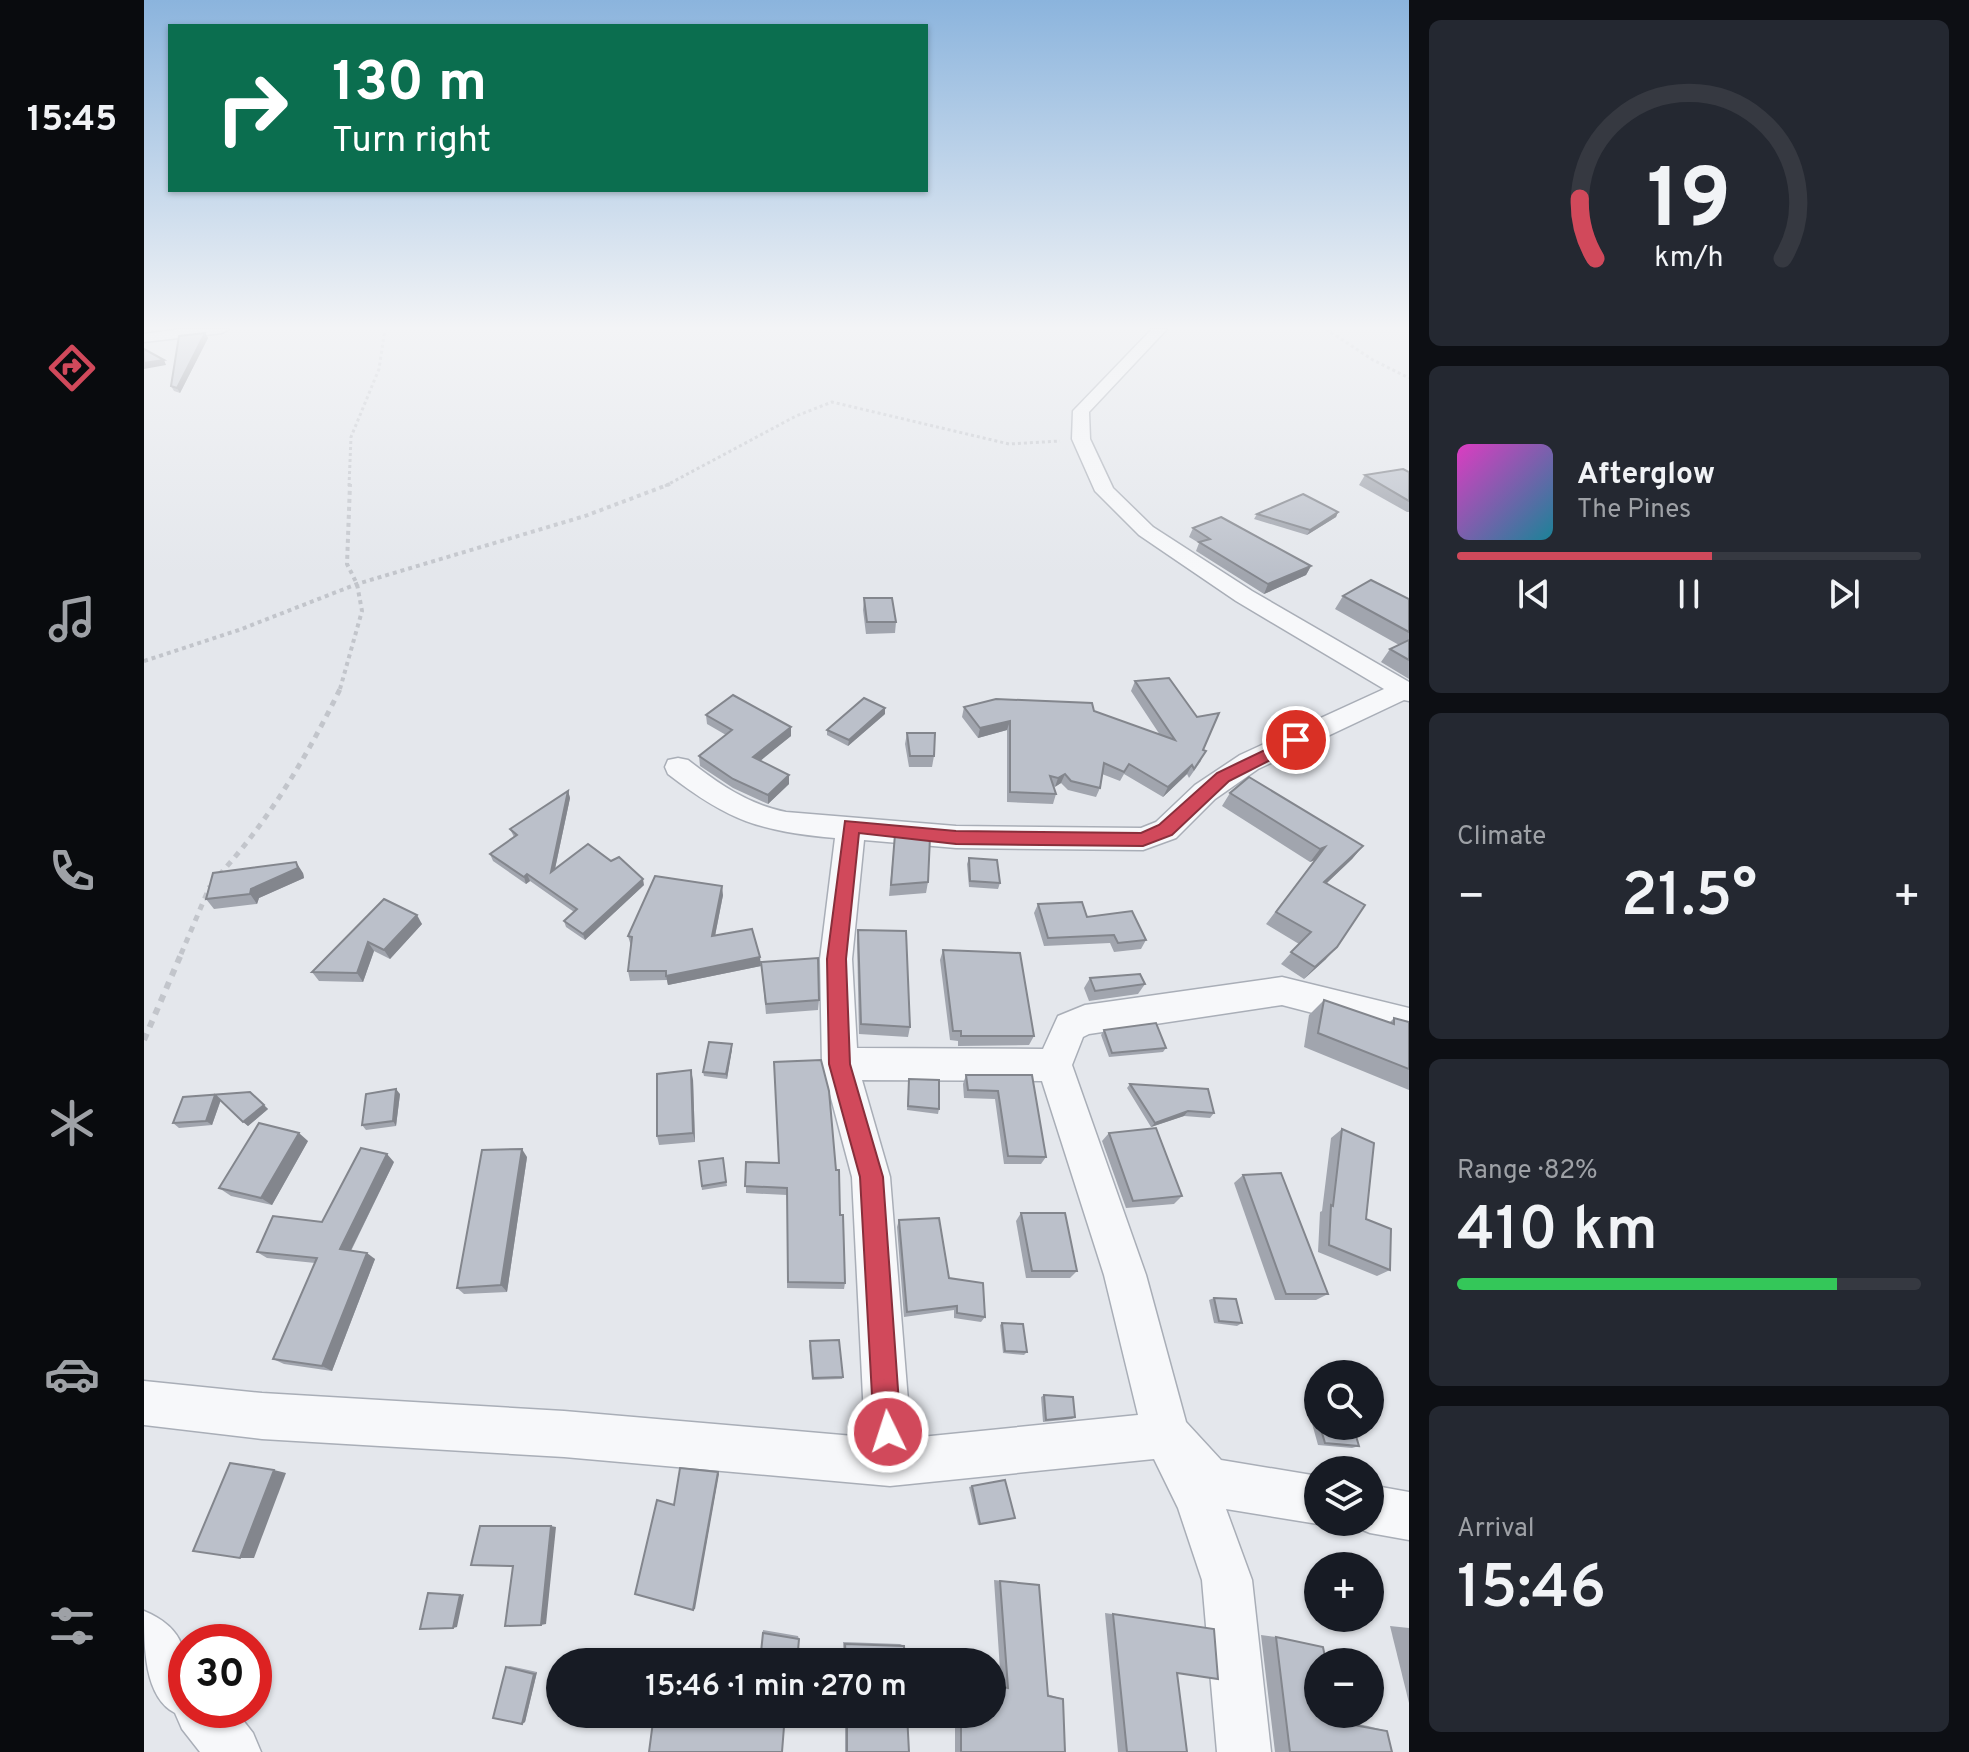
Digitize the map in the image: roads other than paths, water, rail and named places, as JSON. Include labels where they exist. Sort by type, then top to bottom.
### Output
[{"type":"street","points":[[1081,411],[1081,439],[1105,491],[1146,531],[1244,596],[1406,691]]},
{"type":"street","points":[[678,767],[733,809],[758,818],[956,837],[1143,839],[1166,830],[1205,792],[1249,762],[1406,691]]},
{"type":"street","points":[[851,826],[836,959],[840,1064],[871,1177],[890,1463]]},
{"type":"street","points":[[1244,1752],[1227,1580],[1199,1499],[1166,1435],[1125,1275],[1054,1065],[1070,1027],[1085,1020],[1282,991],[1409,1023]]},
{"type":"street","points":[[840,1064],[1054,1065]]},
{"type":"street","points":[[144,1403],[262,1416],[564,1434],[890,1463],[1166,1435]]},
{"type":"street","points":[[1166,1435],[1209,1482],[1304,1498]]},
{"type":"street","points":[[1384,1512],[1409,1516]]},
{"type":"street","points":[[144,1637],[168,1671]]}]
